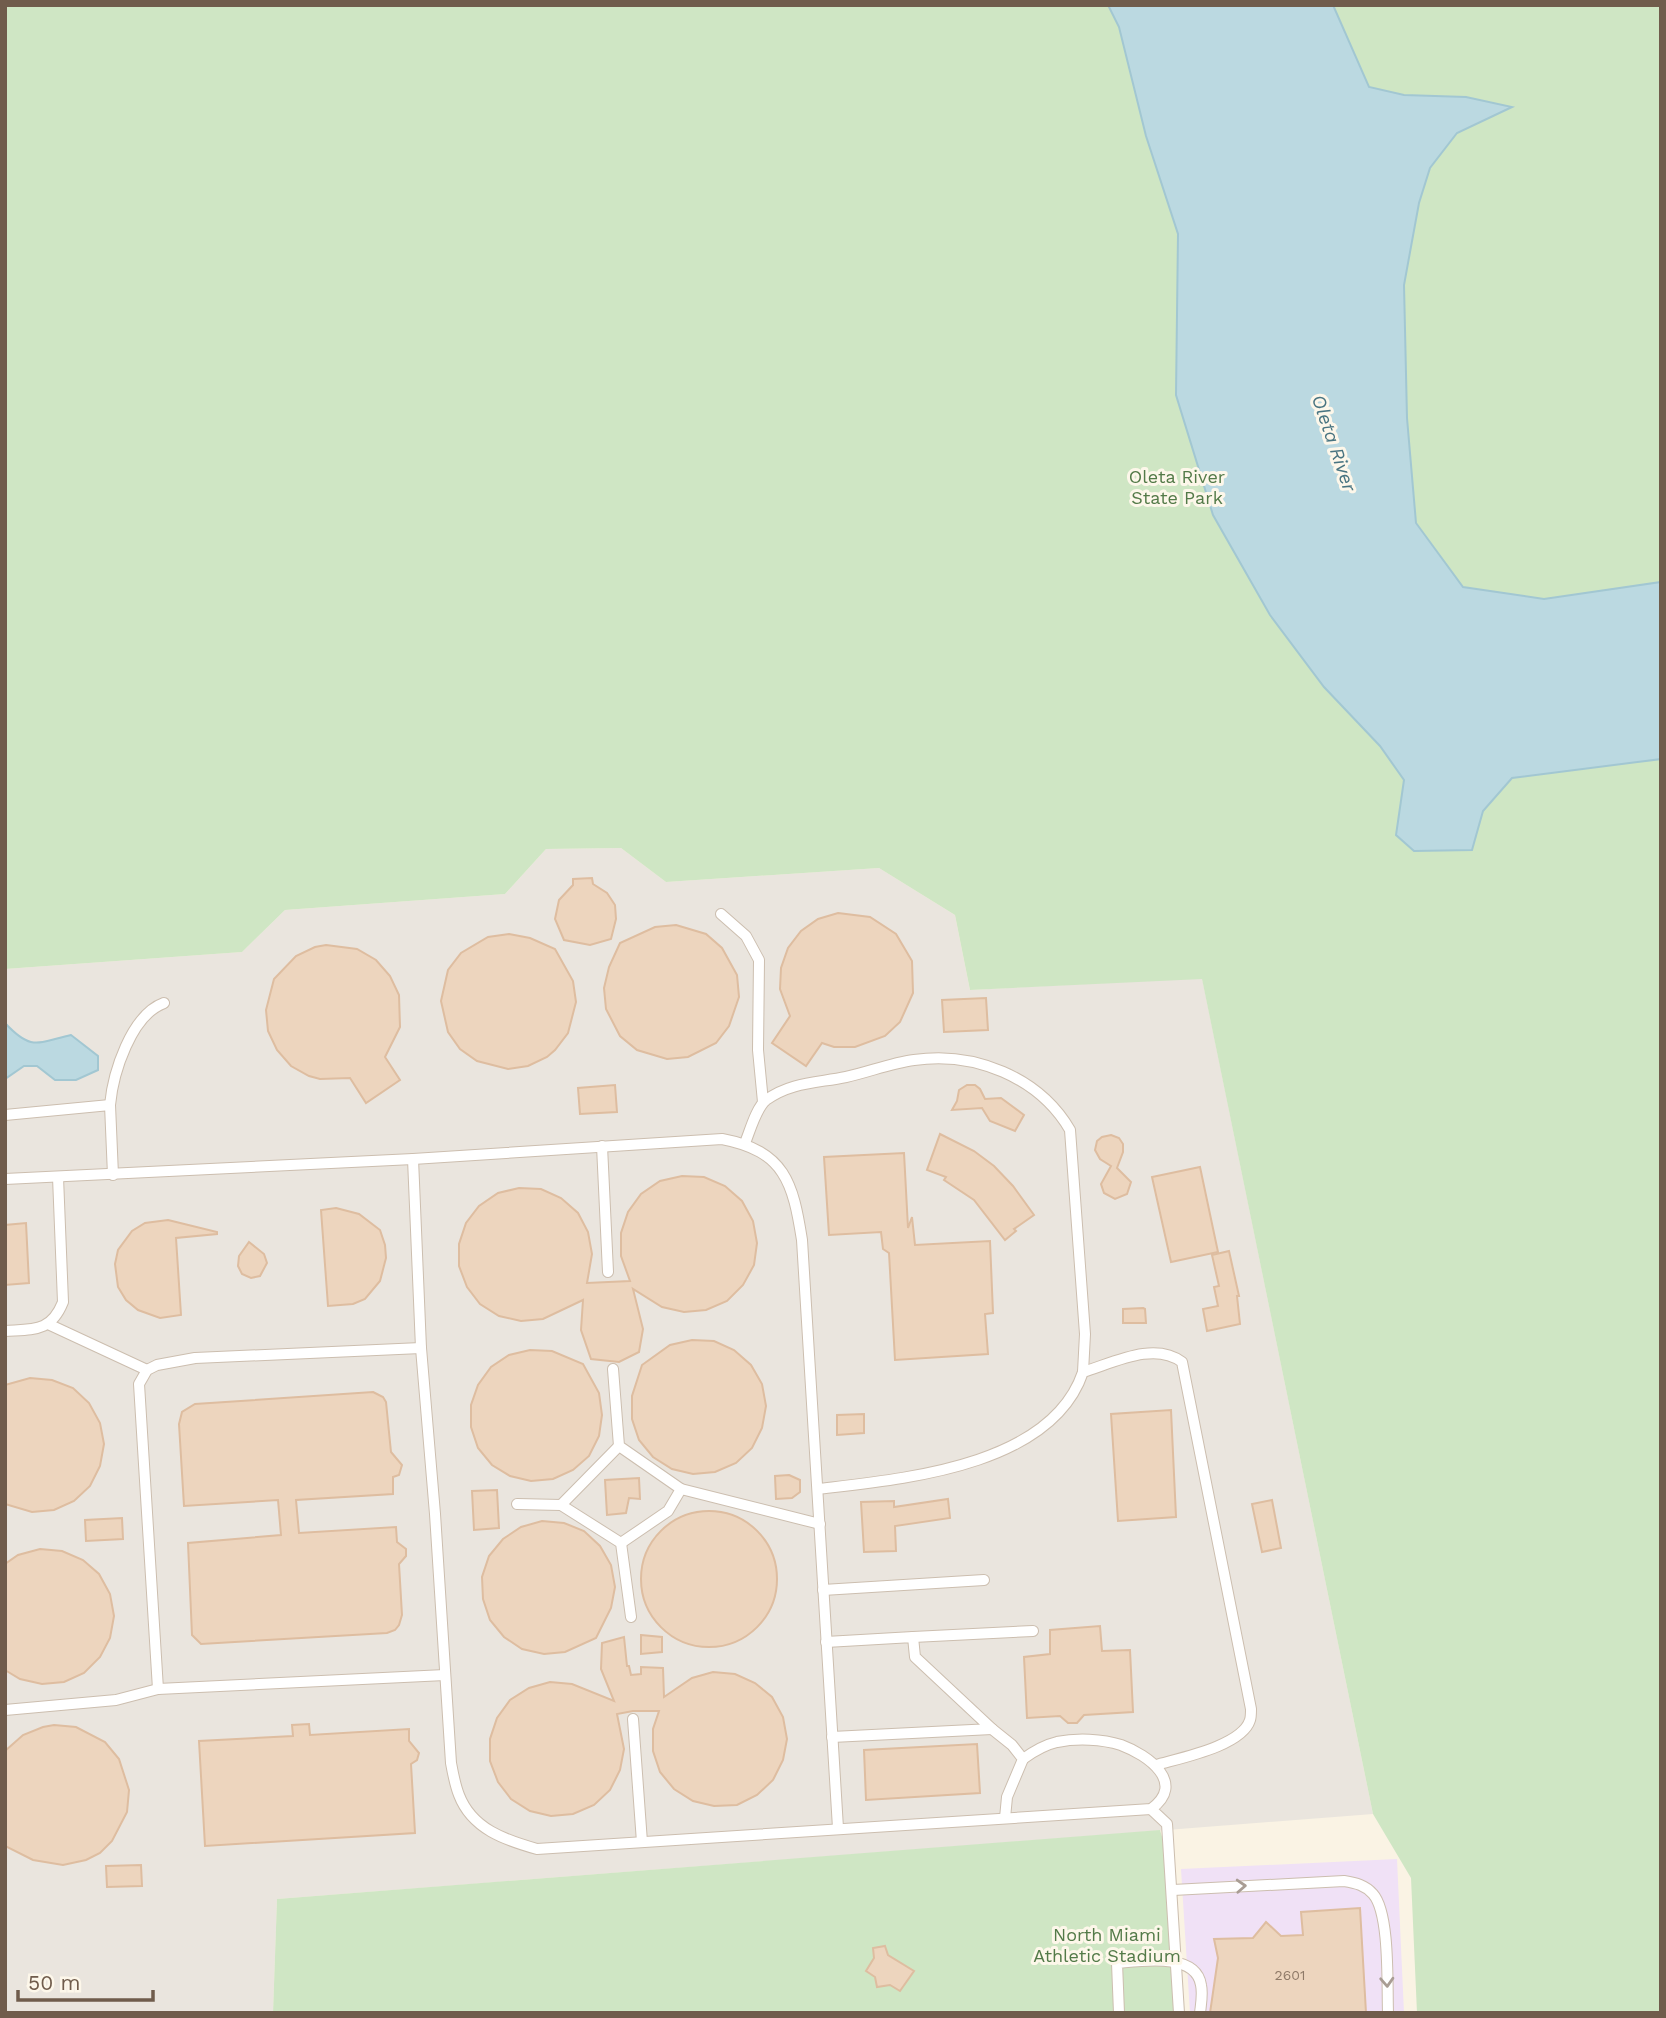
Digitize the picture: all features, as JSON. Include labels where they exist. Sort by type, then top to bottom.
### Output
[{"type":"lane","points":[[721,914],[746,936],[759,960],[758,1050],[763,1102],[745,1143]]},
{"type":"lane","points":[[113,1175],[110,1105],[112,1083],[133,1034],[156,1006],[164,1003]]},
{"type":"lane","points":[[763,1102],[792,1085],[830,1081],[914,1060],[961,1059],[985,1063],[1013,1077],[1046,1099],[1060,1113],[1070,1130],[1085,1334],[1083,1371],[1077,1390],[1051,1419],[991,1455],[925,1475],[818,1489]]},
{"type":"lane","points":[[5,1115],[110,1105]]},
{"type":"lane","points":[[5,1179],[413,1159],[722,1139],[745,1143],[771,1159],[789,1181],[802,1240],[838,1828]]},
{"type":"lane","points":[[602,1146],[608,1272]]},
{"type":"lane","points":[[413,1159],[421,1348],[451,1763],[459,1797],[477,1822],[501,1839],[537,1849],[1151,1809],[1161,1802],[1165,1792],[1164,1774],[1156,1765],[1123,1746],[1097,1740],[1057,1742],[1038,1749],[1023,1759],[1007,1797],[1005,1818]]},
{"type":"lane","points":[[5,1331],[34,1329],[48,1324],[58,1314],[63,1301],[58,1177]]},
{"type":"lane","points":[[48,1324],[147,1370]]},
{"type":"lane","points":[[158,1689],[139,1384],[147,1370],[195,1358],[421,1348]]},
{"type":"lane","points":[[1083,1371],[1151,1352],[1173,1356],[1182,1362],[1251,1709],[1250,1720],[1237,1737],[1156,1765]]},
{"type":"lane","points":[[561,1505],[618,1446],[613,1369]]},
{"type":"lane","points":[[618,1446],[681,1489],[820,1524]]},
{"type":"lane","points":[[621,1543],[668,1511],[681,1489]]},
{"type":"lane","points":[[517,1504],[561,1505],[621,1543],[631,1617]]},
{"type":"lane","points":[[823,1590],[984,1580]]},
{"type":"lane","points":[[826,1642],[1033,1631]]},
{"type":"lane","points":[[913,1637],[915,1657],[1012,1745],[1023,1759]]},
{"type":"lane","points":[[5,1710],[116,1700],[158,1689],[445,1675]]},
{"type":"lane","points":[[633,1719],[642,1842]]},
{"type":"lane","points":[[832,1737],[992,1729]]},
{"type":"lane","points":[[1151,1809],[1167,1824],[1179,2013]]},
{"type":"lane","points":[[1172,1890],[1344,1881],[1362,1884],[1375,1896],[1383,1914],[1388,2013]]},
{"type":"lane","points":[[1119,2013],[1117,1962],[1176,1960],[1197,1974],[1201,1982],[1200,2013]]},
{"type":"shaded area","points":[[621,848],[666,882],[879,868],[955,915],[970,990],[1202,978],[1373,1814],[277,1899],[273,2013],[5,2013],[5,969],[242,952],[285,910],[505,894],[546,849]]},
{"type":"shaded area","points":[[1397,1859],[1404,2013],[1190,2013],[1181,1869]]},
{"type":"green space","name":"Oleta River State Park","points":[[5,5],[1661,5],[1661,2013],[1417,2013],[1411,1878],[1373,1814],[1202,979],[970,990],[955,915],[879,868],[666,882],[621,848],[546,849],[505,894],[285,910],[242,952],[5,969]]},
{"type":"green space","name":"North Miami Athletic Stadium","points":[[1160,1830],[1172,1871],[1180,2013],[273,2013],[277,1899]]},
{"type":"water","name":"Oleta River","points":[[1108,5],[1333,5],[1369,87],[1404,95],[1466,97],[1512,107],[1457,133],[1430,168],[1419,203],[1404,285],[1407,418],[1416,523],[1463,587],[1544,599],[1661,582],[1661,759],[1512,778],[1483,811],[1472,850],[1414,851],[1396,835],[1404,780],[1380,746],[1324,687],[1270,615],[1213,515],[1176,395],[1178,234],[1146,136],[1119,27]]},
{"type":"water","points":[[5,1023],[28,1041],[42,1042],[71,1035],[98,1056],[98,1070],[76,1080],[55,1080],[37,1066],[24,1066],[5,1079]]},
{"type":"building","points":[[592,878],[593,884],[607,893],[615,905],[616,919],[611,939],[590,945],[564,940],[555,919],[559,900],[573,885],[573,879]]},
{"type":"building","points":[[838,913],[870,917],[896,934],[912,961],[913,993],[900,1022],[885,1036],[855,1047],[834,1047],[822,1043],[806,1066],[772,1043],[790,1016],[780,989],[781,968],[788,948],[801,931],[818,919]]},
{"type":"building","points":[[676,925],[706,934],[722,948],[737,975],[739,997],[729,1026],[716,1043],[688,1057],[667,1059],[637,1050],[620,1036],[606,1009],[604,988],[609,967],[620,943],[655,927]]},
{"type":"building","points":[[509,934],[530,938],[555,949],[573,981],[576,1002],[568,1033],[555,1050],[528,1066],[508,1069],[477,1061],[460,1049],[448,1032],[441,1001],[448,970],[461,953],[488,937]]},
{"type":"building","points":[[326,945],[357,949],[376,960],[390,976],[399,995],[400,1027],[385,1057],[400,1080],[366,1103],[350,1078],[320,1079],[291,1066],[277,1050],[268,1031],[266,1010],[274,979],[296,956]]},
{"type":"building","points":[[986,998],[988,1030],[944,1032],[942,1000]]},
{"type":"building","points":[[615,1085],[617,1112],[580,1114],[578,1088]]},
{"type":"building","points":[[967,1085],[975,1085],[985,1099],[1001,1098],[1024,1115],[1015,1131],[990,1121],[982,1108],[952,1110],[959,1090]]},
{"type":"building","points":[[940,1134],[974,1151],[994,1166],[1034,1215],[1014,1229],[1016,1231],[1005,1240],[974,1200],[944,1180],[946,1177],[927,1170]]},
{"type":"building","points":[[1111,1135],[1119,1138],[1123,1144],[1117,1168],[1131,1182],[1127,1194],[1115,1199],[1104,1193],[1101,1184],[1111,1166],[1100,1159],[1095,1150],[1097,1141]]},
{"type":"building","points":[[904,1153],[908,1228],[912,1217],[915,1245],[990,1241],[993,1313],[985,1314],[988,1354],[895,1360],[889,1253],[883,1249],[881,1232],[829,1235],[824,1157]]},
{"type":"building","points":[[1200,1167],[1218,1252],[1171,1262],[1152,1177]]},
{"type":"building","points":[[682,1176],[704,1177],[725,1186],[742,1201],[753,1221],[757,1243],[754,1265],[743,1285],[727,1301],[706,1310],[684,1312],[662,1307],[633,1289],[643,1329],[639,1352],[619,1362],[591,1359],[581,1330],[583,1300],[543,1319],[521,1321],[499,1316],[480,1304],[467,1287],[459,1266],[459,1244],[466,1223],[479,1206],[498,1193],[519,1188],[541,1189],[561,1198],[578,1213],[588,1232],[592,1254],[587,1283],[630,1281],[621,1256],[621,1233],[628,1212],[641,1194],[660,1181]]},
{"type":"building","points":[[336,1208],[359,1214],[380,1230],[386,1258],[380,1281],[365,1299],[353,1304],[328,1306],[321,1210]]},
{"type":"building","points":[[168,1220],[217,1234],[176,1238],[181,1315],[160,1318],[138,1310],[126,1300],[118,1287],[115,1264],[118,1250],[132,1231],[145,1223]]},
{"type":"building","points":[[26,1223],[29,1283],[5,1285],[5,1225]]},
{"type":"building","points":[[249,1242],[264,1254],[267,1263],[260,1276],[251,1278],[242,1274],[238,1266],[239,1256]]},
{"type":"building","points":[[1229,1251],[1239,1296],[1240,1324],[1207,1331],[1203,1309],[1218,1306],[1214,1287],[1219,1286],[1212,1255]]},
{"type":"building","points":[[1143,1308],[1146,1323],[1123,1323],[1123,1309]]},
{"type":"building","points":[[692,1340],[714,1341],[734,1350],[751,1365],[762,1384],[766,1406],[762,1428],[752,1448],[736,1463],[715,1472],[693,1474],[672,1469],[653,1457],[639,1440],[632,1419],[632,1396],[642,1365],[670,1345]]},
{"type":"building","points":[[530,1350],[552,1351],[583,1364],[599,1393],[602,1415],[599,1436],[589,1456],[573,1470],[553,1479],[531,1481],[510,1476],[492,1465],[478,1448],[471,1427],[471,1405],[478,1385],[491,1367],[509,1355]]},
{"type":"building","points":[[30,1378],[52,1380],[73,1388],[89,1403],[100,1423],[104,1444],[100,1466],[90,1486],[74,1501],[54,1510],[32,1512],[5,1504],[5,1385]]},
{"type":"building","points":[[373,1392],[383,1397],[386,1402],[391,1452],[402,1465],[399,1475],[393,1477],[393,1494],[296,1500],[299,1533],[396,1527],[397,1542],[406,1549],[406,1556],[399,1564],[402,1615],[399,1625],[387,1633],[201,1644],[192,1635],[188,1543],[281,1535],[278,1500],[184,1506],[179,1424],[182,1412],[195,1404]]},
{"type":"building","points":[[1171,1410],[1176,1517],[1118,1521],[1111,1414]]},
{"type":"building","points":[[864,1414],[864,1433],[837,1435],[837,1415]]},
{"type":"building","points":[[789,1475],[800,1480],[800,1492],[792,1498],[776,1499],[775,1476]]},
{"type":"building","points":[[639,1478],[640,1499],[629,1498],[626,1513],[607,1515],[605,1480]]},
{"type":"building","points":[[497,1490],[499,1528],[474,1530],[472,1491]]},
{"type":"building","points":[[948,1499],[950,1518],[895,1526],[896,1551],[864,1552],[861,1502],[894,1501],[894,1507]]},
{"type":"building","points":[[1272,1500],[1281,1548],[1262,1552],[1252,1504]]},
{"type":"building","points":[[709,1511],[735,1516],[757,1531],[772,1553],[777,1579],[772,1605],[757,1627],[735,1642],[709,1647],[683,1642],[661,1627],[646,1605],[641,1579],[646,1553],[661,1531],[683,1516]]},
{"type":"building","points":[[122,1518],[123,1539],[86,1541],[85,1520]]},
{"type":"building","points":[[542,1521],[564,1523],[584,1531],[600,1546],[611,1565],[615,1587],[611,1608],[596,1638],[565,1652],[544,1654],[522,1649],[504,1637],[490,1620],[483,1599],[482,1577],[489,1556],[503,1539],[521,1527]]},
{"type":"building","points":[[40,1549],[62,1551],[83,1560],[99,1574],[110,1594],[114,1616],[110,1638],[100,1657],[84,1673],[64,1682],[42,1684],[20,1679],[5,1670],[5,1564],[18,1555]]},
{"type":"building","points":[[1100,1626],[1102,1651],[1130,1650],[1133,1712],[1084,1715],[1077,1723],[1068,1723],[1060,1716],[1027,1718],[1024,1657],[1050,1654],[1050,1630]]},
{"type":"building","points":[[641,1635],[662,1637],[662,1652],[641,1654]]},
{"type":"building","points":[[624,1637],[627,1666],[631,1675],[641,1674],[641,1667],[663,1668],[664,1697],[692,1678],[713,1672],[735,1674],[755,1683],[772,1697],[783,1717],[787,1739],[783,1760],[773,1780],[757,1795],[737,1805],[714,1806],[693,1801],[674,1789],[660,1772],[653,1751],[653,1729],[659,1711],[633,1711],[617,1714],[624,1749],[620,1770],[610,1790],[594,1805],[573,1814],[551,1816],[530,1811],[511,1799],[498,1782],[490,1761],[490,1739],[497,1718],[510,1700],[529,1688],[550,1682],[572,1684],[614,1701],[601,1669],[602,1643]]},
{"type":"building","points":[[309,1724],[310,1735],[409,1729],[409,1741],[419,1753],[417,1760],[411,1764],[415,1833],[205,1846],[199,1741],[293,1736],[292,1725]]},
{"type":"building","points":[[54,1725],[76,1727],[105,1742],[119,1759],[129,1790],[127,1812],[112,1841],[100,1853],[86,1860],[63,1865],[33,1860],[5,1846],[5,1751],[23,1735]]},
{"type":"building","points":[[977,1744],[980,1793],[866,1800],[864,1750]]},
{"type":"building","points":[[141,1865],[142,1886],[107,1887],[106,1866]]},
{"type":"building","points":[[1360,1908],[1366,2013],[1210,2013],[1218,1958],[1214,1939],[1253,1938],[1266,1922],[1281,1936],[1303,1935],[1301,1912]]},
{"type":"building","points":[[885,1946],[888,1955],[914,1971],[900,1991],[890,1985],[877,1987],[875,1977],[866,1971],[874,1958],[873,1948]]}]
